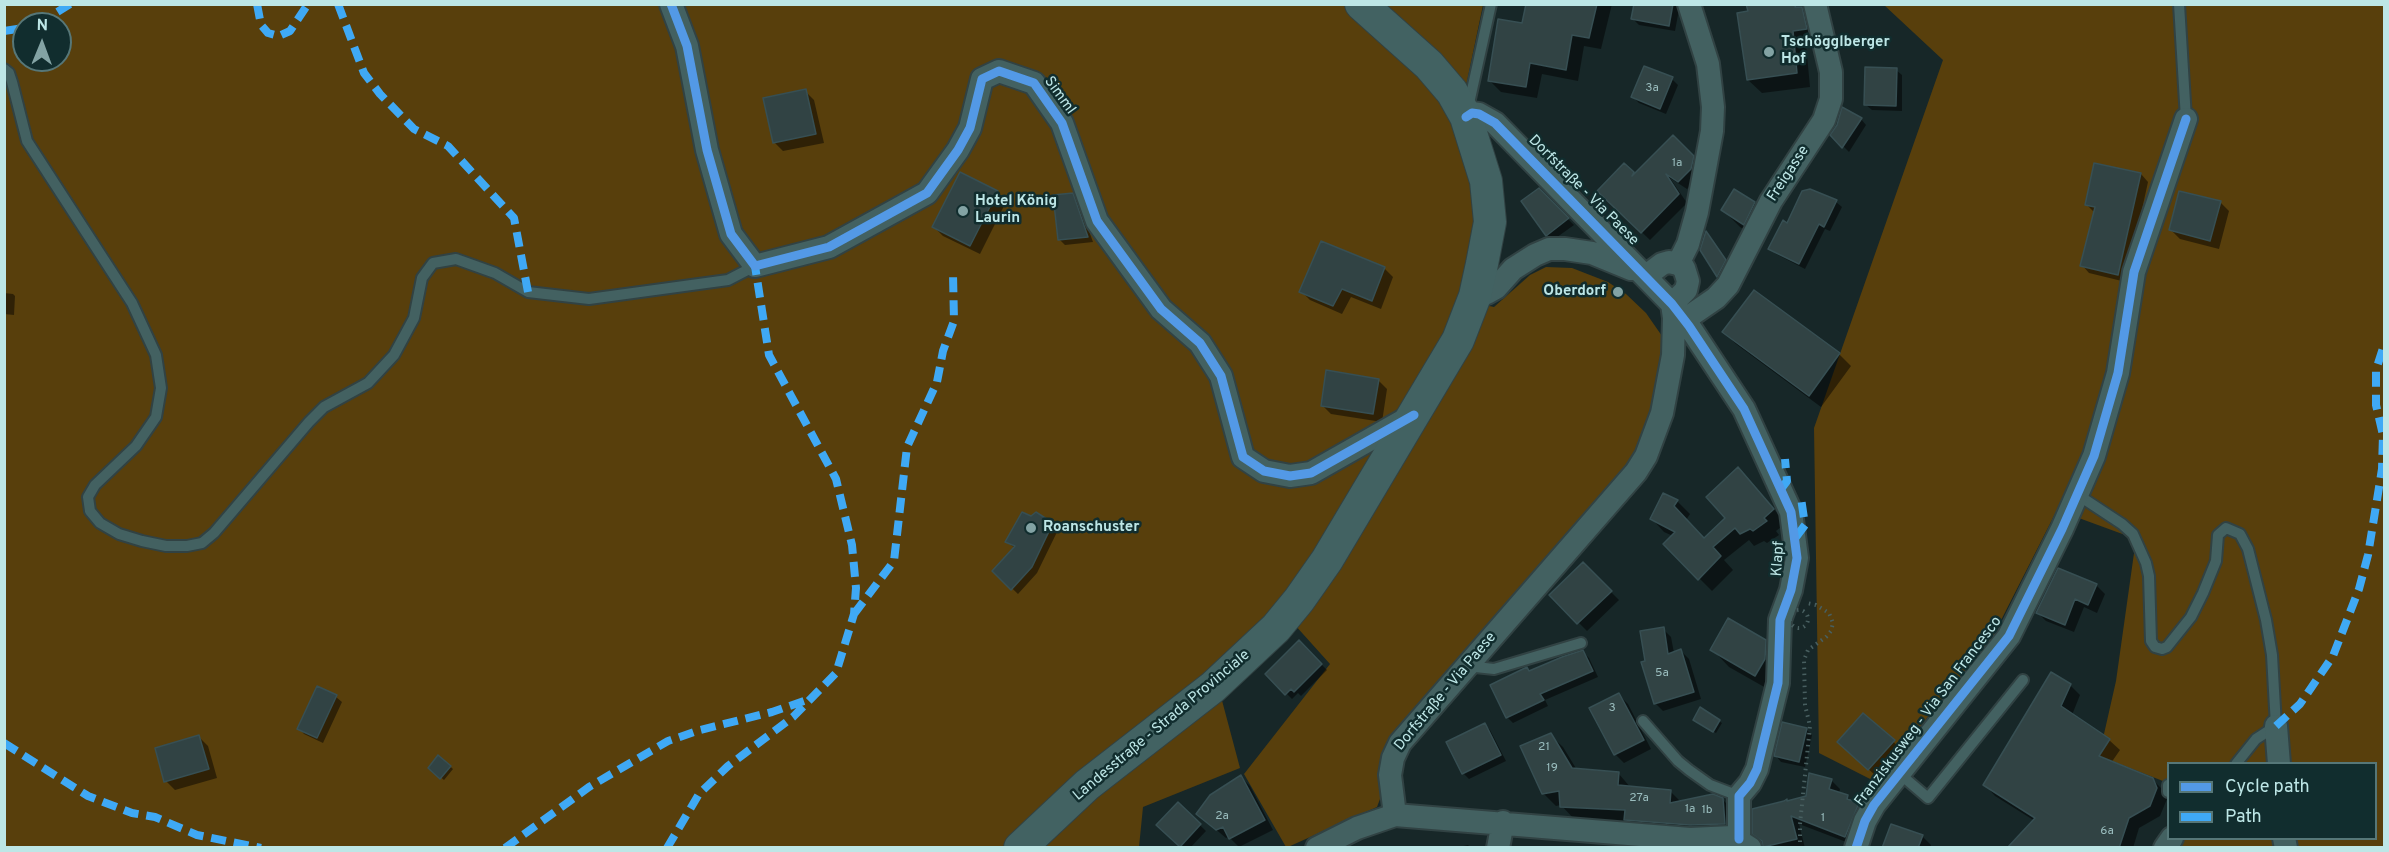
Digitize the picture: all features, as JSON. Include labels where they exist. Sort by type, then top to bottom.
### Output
[{"type":"main road","name":"Landesstraße - Strada Provinciale","points":[[1020,848],[1087,785],[1240,663],[1276,628],[1327,560],[1458,340],[1475,296],[1490,222],[1486,181],[1466,117],[1452,92],[1429,65],[1361,4]]},
{"type":"street","points":[[671,4],[687,46],[707,150],[731,234],[756,266]]},
{"type":"street","points":[[1678,264],[1688,244],[1697,212],[1712,131],[1713,107],[1708,64],[1689,4]]},
{"type":"street","name":"Freigasse","points":[[1678,312],[1716,298],[1728,285],[1771,201],[1824,120],[1831,99],[1831,72],[1815,4]]},
{"type":"street","name":"Simml","points":[[756,266],[829,247],[927,193],[958,150],[970,128],[982,79],[999,71],[1034,83],[1062,123],[1097,221],[1161,309],[1200,343],[1221,376],[1243,457],[1264,471],[1290,476],[1311,473],[1414,414]]},
{"type":"street","name":"Dorfstraße - Via Paese","points":[[1395,815],[1390,775],[1393,758],[1400,743],[1636,472],[1646,456],[1662,413],[1673,355],[1674,318],[1678,312],[1646,276],[1495,123],[1479,114],[1472,113],[1466,117]]},
{"type":"street","name":"Franziskusweg - Via San Francesco","points":[[1856,848],[1869,813],[2009,636],[2078,495],[2094,456],[2118,373],[2134,272],[2186,119]]},
{"type":"street","name":"Dorfstraße - Via Paese","points":[[1475,296],[1496,288],[1514,269],[1549,249],[1565,249],[1599,255],[1646,276]]},
{"type":"street","points":[[1646,276],[1662,264],[1669,262],[1684,268],[1688,281],[1678,312]]},
{"type":"street","name":"Klapf","points":[[1678,312],[1744,409],[1791,512],[1796,537],[1796,565],[1780,620],[1780,667],[1774,705],[1757,769],[1750,783],[1739,796]]},
{"type":"street","points":[[2276,726],[2279,762]]},
{"type":"street","points":[[1317,848],[1342,841],[1395,815],[1690,839],[1726,837],[1745,843],[1739,796]]},
{"type":"street","points":[[1498,848],[1503,822]]},
{"type":"lane","points":[[1466,117],[1491,4]]},
{"type":"lane","name":"Franziskusweg - Via San Francesco","points":[[2179,4],[2186,119]]},
{"type":"lane","points":[[4,69],[12,82],[21,126],[27,141],[132,303],[156,354],[161,388],[156,417],[136,446],[95,485],[88,497],[90,512],[100,523],[119,534],[142,541],[166,546],[187,546],[202,543],[214,533],[324,407],[368,383],[394,355],[414,318],[422,278],[433,263],[456,259],[495,273],[528,292],[589,299],[728,280],[756,266]]},
{"type":"lane","points":[[2078,495],[2133,534],[2146,562],[2149,576],[2151,641],[2155,647],[2162,649],[2167,647],[2191,616],[2204,593],[2216,561],[2218,535],[2226,528],[2240,534],[2248,549],[2266,620],[2272,655],[2276,726],[2256,739],[2238,762]]},
{"type":"lane","points":[[1466,666],[1494,669],[1581,643]]},
{"type":"lane","points":[[1900,774],[1928,798],[2023,681]]},
{"type":"lane","points":[[1643,721],[1678,761],[1700,778],[1725,792],[1739,796]]},
{"type":"path","points":[[1798,601],[1823,608],[1829,613],[1833,623],[1826,638],[1808,650],[1805,655],[1805,705]]},
{"type":"path","points":[[1799,680],[1810,726],[1800,824],[1800,848]]},
{"type":"shaded area","points":[[5,5],[1483,5],[1456,134],[1476,188],[1479,236],[1466,301],[1494,307],[1530,275],[1546,267],[1572,268],[1608,282],[1626,294],[1646,313],[1662,336],[1664,362],[1652,419],[1626,469],[1382,761],[1380,799],[1377,807],[1286,847],[1244,774],[1330,664],[1294,624],[1220,693],[1240,768],[1143,807],[1139,847],[5,848]]},
{"type":"shaded area","points":[[1884,5],[2384,5],[2384,847],[2175,847],[2180,840],[2377,840],[2377,762],[2167,762],[2167,783],[2099,756],[2116,681],[2136,539],[2057,510],[1994,634],[1876,782],[1819,753],[1814,428],[1943,60]]},
{"type":"building","points":[[1526,4],[1597,4],[1589,38],[1572,35],[1566,70],[1530,63],[1526,87],[1488,81],[1498,19],[1522,23]]},
{"type":"building","points":[[1634,4],[1673,4],[1669,26],[1631,19]]},
{"type":"building","name":"Tschögglberger Hof","points":[[1746,4],[1796,4],[1795,7],[1802,7],[1807,29],[1793,31],[1797,73],[1747,80],[1737,13],[1748,11]]},
{"type":"building","points":[[1644,66],[1673,77],[1660,109],[1631,97]]},
{"type":"building","points":[[1865,67],[1897,68],[1896,106],[1864,105]]},
{"type":"building","points":[[806,89],[816,134],[773,143],[763,98]]},
{"type":"building","points":[[1842,107],[1862,118],[1842,148],[1830,135],[1837,125]]},
{"type":"building","points":[[1673,135],[1694,156],[1691,169],[1678,182],[1666,174],[1679,194],[1641,233],[1597,191],[1624,163],[1634,172],[1632,176]]},
{"type":"building","points":[[2094,163],[2141,173],[2118,275],[2080,266],[2095,207],[2085,205]]},
{"type":"building","points":[[960,172],[998,191],[970,246],[932,227]]},
{"type":"building","points":[[1539,188],[1569,218],[1546,236],[1521,201]]},
{"type":"building","points":[[1734,189],[1755,202],[1744,225],[1721,210]]},
{"type":"building","points":[[1810,189],[1837,200],[1824,227],[1819,224],[1799,264],[1768,249],[1783,220],[1787,223],[1802,191]]},
{"type":"building","points":[[2179,191],[2221,201],[2210,241],[2169,230]]},
{"type":"building","points":[[1073,193],[1088,237],[1058,240],[1053,195]]},
{"type":"building","points":[[1706,231],[1726,260],[1717,277],[1700,250]]},
{"type":"building","points":[[1321,241],[1385,267],[1372,301],[1342,289],[1333,306],[1299,292]]},
{"type":"building","points":[[1754,290],[1840,353],[1809,396],[1722,332]]},
{"type":"building","points":[[1326,370],[1379,379],[1373,414],[1321,406]]},
{"type":"building","points":[[1738,467],[1774,509],[1764,518],[1767,521],[1753,531],[1750,529],[1740,534],[1735,528],[1713,547],[1721,556],[1698,580],[1663,544],[1675,532],[1650,519],[1663,493],[1678,500],[1674,506],[1704,538],[1725,518],[1706,497]]},
{"type":"building","points":[[1022,512],[1031,516],[1036,512],[1053,523],[1032,567],[1011,590],[992,571],[1015,546],[1005,542]]},
{"type":"building","points":[[1583,562],[1612,591],[1577,624],[1549,595]]},
{"type":"building","points":[[2058,568],[2097,584],[2088,605],[2075,599],[2065,625],[2036,613]]},
{"type":"building","points":[[1728,618],[1766,640],[1765,659],[1755,676],[1710,650]]},
{"type":"building","points":[[1664,627],[1668,654],[1681,649],[1694,692],[1654,704],[1641,662],[1645,661],[1640,631]]},
{"type":"building","points":[[1299,640],[1322,664],[1294,692],[1291,689],[1285,695],[1265,674]]},
{"type":"building","points":[[1583,650],[1593,671],[1540,694],[1544,700],[1506,718],[1490,685],[1527,667],[1529,671]]},
{"type":"building","points":[[2051,672],[2071,684],[2061,706],[2110,739],[2099,756],[2153,778],[2157,788],[2150,806],[2129,818],[2119,848],[2007,848],[2035,818],[1983,785]]},
{"type":"building","points":[[317,686],[337,695],[317,738],[297,729]]},
{"type":"building","points":[[1619,693],[1644,740],[1614,755],[1589,708]]},
{"type":"building","points":[[1700,707],[1720,720],[1713,732],[1693,720]]},
{"type":"building","points":[[1863,713],[1895,740],[1868,770],[1837,742]]},
{"type":"building","points":[[1782,722],[1807,728],[1799,762],[1774,756]]},
{"type":"building","points":[[1485,723],[1501,755],[1462,774],[1446,742]]},
{"type":"building","points":[[1551,733],[1572,768],[1619,772],[1618,785],[1671,790],[1670,803],[1713,794],[1723,798],[1725,824],[1690,825],[1624,820],[1625,810],[1560,807],[1559,791],[1542,794],[1520,746]]},
{"type":"building","points":[[199,735],[209,769],[164,782],[155,748]]},
{"type":"building","points":[[438,755],[451,766],[440,779],[428,768]]},
{"type":"building","points":[[1809,773],[1832,779],[1829,789],[1848,795],[1847,799],[1859,803],[1845,837],[1791,816],[1797,839],[1763,847],[1762,841],[1752,834],[1752,809],[1806,796]]},
{"type":"building","points":[[1241,775],[1265,820],[1229,839],[1223,827],[1216,830],[1196,814],[1210,795]]},
{"type":"building","points":[[1178,802],[1201,824],[1180,847],[1156,825]]},
{"type":"building","points":[[1891,824],[1923,835],[1918,848],[1882,848]]},
{"type":"marked path","points":[[57,12],[70,4]]},
{"type":"marked path","points":[[257,4],[261,25],[268,33],[279,36],[290,31],[306,7],[311,4]]},
{"type":"marked path","points":[[338,4],[364,73],[380,94],[414,129],[448,146],[514,218],[528,292]]},
{"type":"marked path","points":[[4,31],[12,30]]},
{"type":"marked path","points":[[667,848],[699,794],[728,766],[793,717],[836,673],[854,614],[856,588],[852,545],[836,479],[769,355],[755,266]]},
{"type":"marked path","points":[[854,614],[894,561],[907,447],[937,382],[943,351],[954,321],[953,274]]},
{"type":"marked path","points":[[2276,726],[2300,704],[2333,656],[2359,589],[2368,555],[2382,469],[2383,435],[2376,405],[2376,370],[2384,345]]},
{"type":"marked path","points":[[1781,489],[1787,481],[1785,459]]},
{"type":"marked path","points":[[1796,537],[1805,525],[1801,498]]},
{"type":"marked path","points":[[505,848],[589,787],[668,741],[807,700]]},
{"type":"marked path","points":[[4,743],[88,796],[132,813],[155,817],[197,835],[261,848]]},
{"type":"cycle path","points":[[671,4],[687,46],[707,150],[731,234],[755,266],[829,247],[927,193],[958,150],[970,128],[982,79],[999,71],[1034,83],[1062,123],[1097,221],[1161,309],[1200,343],[1221,376],[1243,457],[1264,471],[1290,476],[1311,473],[1414,415]]},
{"type":"cycle path","points":[[1466,117],[1472,113],[1479,114],[1495,123],[1672,304],[1744,409],[1791,512],[1797,558],[1791,590],[1780,620],[1778,683],[1757,769],[1750,783],[1739,796],[1739,839]]},
{"type":"cycle path","points":[[1856,848],[1865,821],[1874,805],[2009,636],[2062,529],[2094,456],[2118,373],[2134,272],[2186,119]]},
{"type":"place","name":"Tschögglberger Hof","points":[[1769,52]]},
{"type":"place","name":"Hotel König Laurin","points":[[963,211]]},
{"type":"place","name":"Oberdorf","points":[[1618,292]]},
{"type":"place","name":"Roanschuster","points":[[1031,528]]}]
